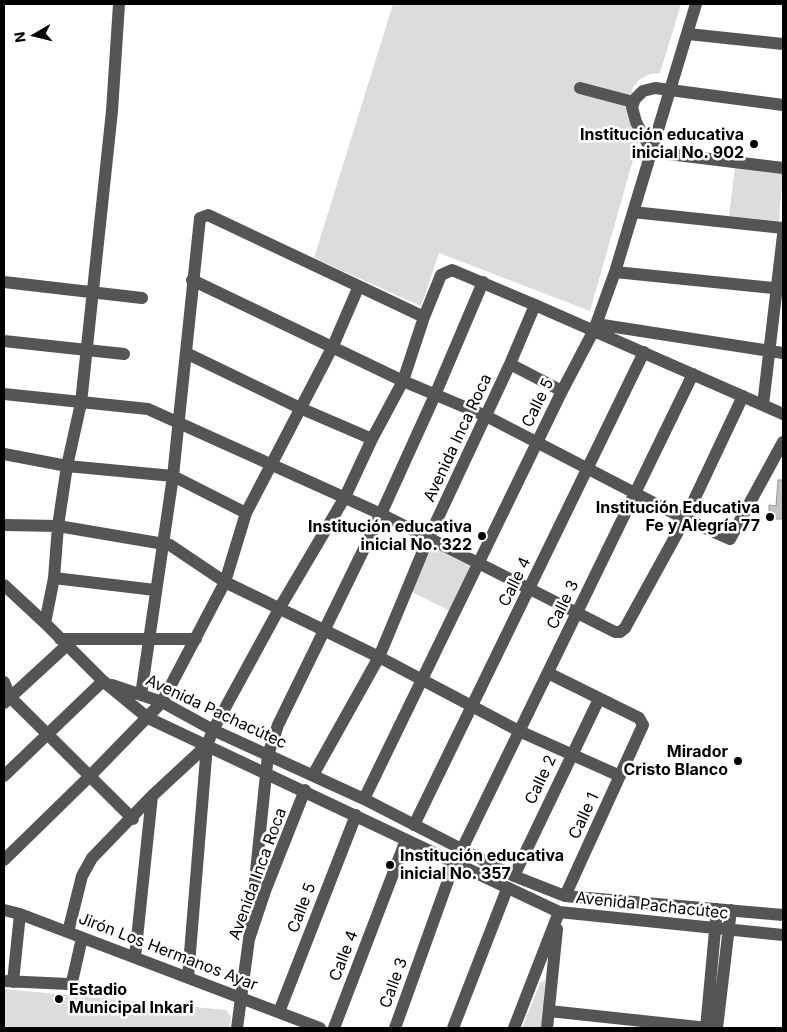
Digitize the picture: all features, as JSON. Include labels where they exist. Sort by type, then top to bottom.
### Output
[{"type":"street","points":[[45,623],[54,578],[58,526],[67,466],[81,402],[112,110],[119,4]]},
{"type":"street","name":"Calle 5","points":[[364,799],[480,564],[537,442],[595,327],[615,272],[696,4]]},
{"type":"street","points":[[688,34],[783,44]]},
{"type":"street","points":[[580,88],[633,102]]},
{"type":"street","points":[[783,105],[648,88],[633,102],[633,115],[652,152],[783,168]]},
{"type":"street","points":[[633,212],[783,228]]},
{"type":"street","points":[[141,694],[172,476],[200,218],[208,215],[358,288],[424,317]]},
{"type":"street","points":[[763,404],[769,352],[780,289],[783,234]]},
{"type":"street","points":[[188,977],[208,745],[213,730],[345,497],[372,439],[403,381],[424,317],[441,275],[452,270],[535,305],[595,327],[644,352],[783,414]]},
{"type":"street","points":[[615,272],[780,289]]},
{"type":"street","points":[[192,280],[403,381],[486,416],[685,519],[730,539],[783,442]]},
{"type":"street","points":[[4,282],[142,298]]},
{"type":"street","points":[[249,939],[268,755],[290,697],[381,514],[435,395],[482,282]]},
{"type":"street","points":[[4,860],[162,702],[225,582],[246,513],[333,346],[358,288]]},
{"type":"street","name":"Avenida Inca Roca","points":[[313,775],[379,657],[428,539],[510,364],[535,305]]},
{"type":"street","points":[[595,327],[783,354]]},
{"type":"street","points":[[4,341],[124,354]]},
{"type":"street","name":"Calle 4","points":[[414,825],[644,352]]},
{"type":"street","points":[[186,353],[300,408],[372,439]]},
{"type":"street","points":[[510,364],[562,391]]},
{"type":"street","name":"Calle 3","points":[[462,849],[693,374]]},
{"type":"street","points":[[4,394],[148,409],[381,514],[577,612],[608,630],[620,632],[625,628],[685,519],[743,396]]},
{"type":"street","points":[[4,454],[67,466],[172,476],[246,513]]},
{"type":"street","points":[[4,525],[58,526],[163,542],[225,582],[379,657],[519,731],[620,776]]},
{"type":"street","points":[[54,578],[155,590]]},
{"type":"street","points":[[4,585],[103,681],[4,776]]},
{"type":"street","points":[[7,700],[63,643],[196,639]]},
{"type":"street","points":[[548,673],[599,698]]},
{"type":"street","name":"Avenida Pachacútec","points":[[103,681],[162,702],[213,730],[364,799],[514,876],[565,896],[783,915]]},
{"type":"street","name":"Avenida Pachacútec","points":[[103,681],[148,718],[305,790],[454,864],[559,912],[783,935]]},
{"type":"street","points":[[4,682],[7,700],[49,734],[89,777],[132,818]]},
{"type":"street","name":"Calle 2","points":[[514,876],[570,755],[599,698]]},
{"type":"street","name":"Calle 1","points":[[565,896],[643,724],[639,718],[599,698]]},
{"type":"street","points":[[68,932],[82,876],[92,858],[152,796],[208,745]]},
{"type":"street","name":"Avenida Inca Roca","points":[[237,1028],[249,939],[265,891],[305,790]]},
{"type":"street","points":[[135,957],[152,796]]},
{"type":"street","name":"Calle 5","points":[[279,1012],[356,815]]},
{"type":"street","name":"Calle 4","points":[[334,1028],[406,840]]},
{"type":"street","name":"Calle 3","points":[[395,1028],[454,864]]},
{"type":"street","points":[[453,1028],[507,889]]},
{"type":"street","points":[[549,1011],[707,1028],[717,909]]},
{"type":"street","name":"Jirón Los Hermanos Ayar","points":[[4,910],[20,914],[320,1028]]},
{"type":"street","points":[[718,1028],[731,910]]},
{"type":"street","points":[[547,1028],[559,912]]},
{"type":"street","points":[[514,1028],[559,912]]},
{"type":"street","points":[[20,914],[8,982],[68,984],[72,982],[82,938]]},
{"type":"shaded area","points":[[393,4],[681,4],[660,73],[650,74],[639,80],[633,87],[629,104],[641,132],[590,311],[439,253],[421,306],[314,258]]},
{"type":"shaded area","points":[[735,167],[783,172],[779,221],[729,216]]},
{"type":"shaded area","points":[[433,545],[472,563],[450,611],[410,591]]},
{"type":"shaded area","points":[[545,980],[543,1028],[522,1028],[540,983]]},
{"type":"shaded area","name":"Estadio Municipal Inkari","points":[[4,989],[226,1010],[231,1017],[229,1028],[4,1028]]},
{"type":"building","points":[[778,480],[783,480],[783,519],[769,519],[769,505],[776,506]]},
{"type":"place","name":"Institución educativa inicial No. 902","points":[[754,144]]},
{"type":"place","name":"Institución Educativa Fe y Alegría 77","points":[[770,517]]},
{"type":"place","name":"Institución educativa inicial No. 322","points":[[482,536]]},
{"type":"place","name":"Mirador Cristo Blanco","points":[[738,761]]},
{"type":"place","name":"Institución educativa inicial No. 357","points":[[390,865]]},
{"type":"place","name":"Estadio Municipal Inkari","points":[[59,999]]}]
